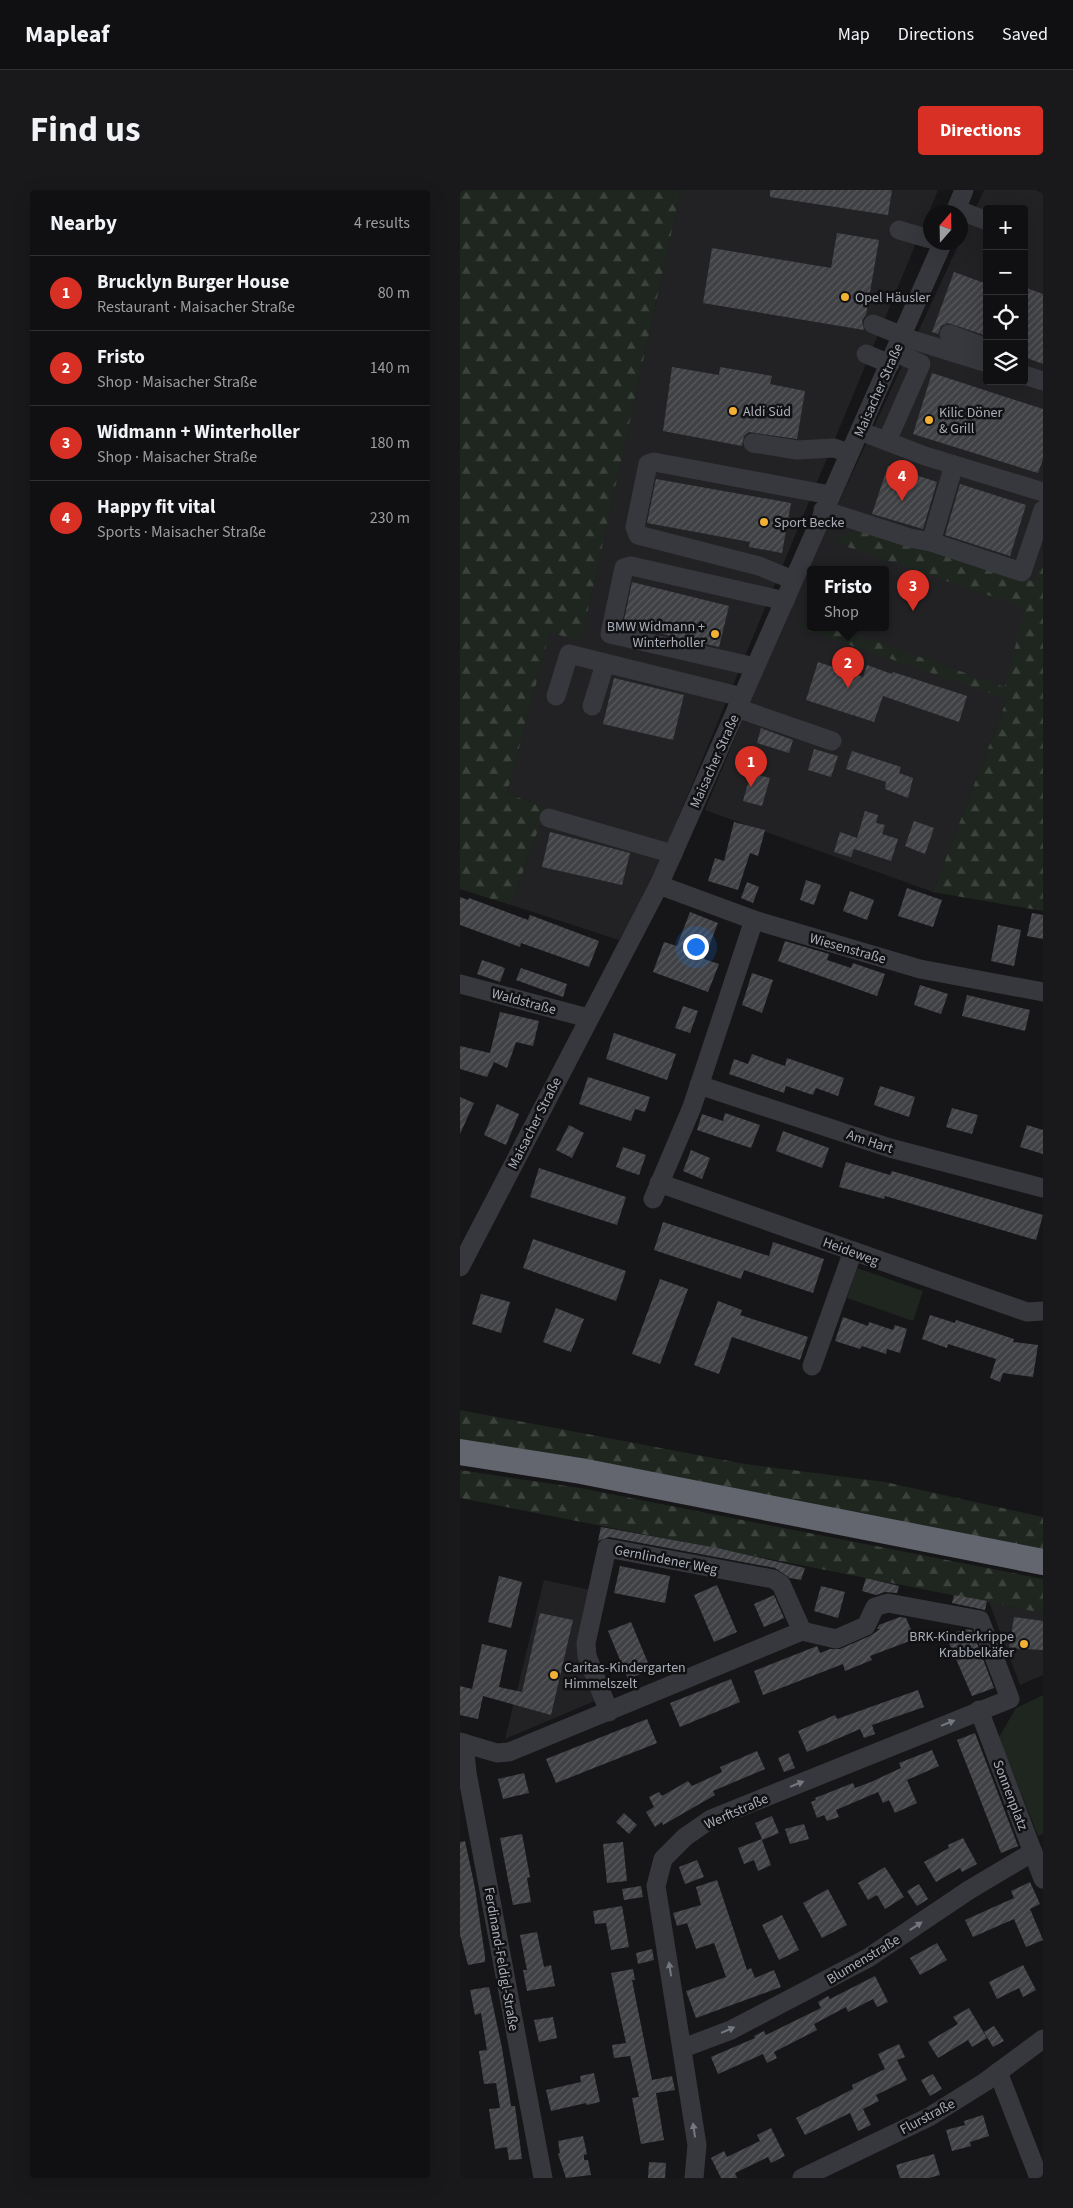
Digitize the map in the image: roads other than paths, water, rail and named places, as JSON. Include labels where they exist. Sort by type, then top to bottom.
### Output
[{"type":"highway","points":[[460,1452],[581,1471],[1043,1562]]},
{"type":"street","points":[[958,205],[964,190]]},
{"type":"street","points":[[968,214],[983,219]]},
{"type":"street","points":[[899,230],[923,237]]},
{"type":"street","name":"Maisacher Straße","points":[[460,1267],[588,1018],[659,885],[826,503],[896,351],[936,250]]},
{"type":"street","points":[[873,324],[896,351],[921,364],[888,441]]},
{"type":"street","points":[[949,334],[983,347]]},
{"type":"street","points":[[866,354],[896,351],[983,362]]},
{"type":"street","points":[[1028,376],[1043,381]]},
{"type":"street","points":[[860,430],[954,465],[1043,492]]},
{"type":"street","points":[[752,443],[797,450],[834,448],[849,454]]},
{"type":"street","points":[[793,580],[760,566],[638,535],[634,530],[648,464],[654,462],[826,503],[910,538],[931,542],[1022,572],[1043,510]]},
{"type":"street","points":[[931,542],[954,465]]},
{"type":"street","points":[[755,667],[610,634],[624,568],[631,566],[784,601]]},
{"type":"street","points":[[556,696],[569,654],[740,702],[832,741]]},
{"type":"street","points":[[592,706],[605,664]]},
{"type":"street","points":[[549,818],[673,854]]},
{"type":"street","name":"Wiesenstraße","points":[[659,885],[754,920],[920,969],[1043,992]]},
{"type":"street","name":"Heideweg","points":[[754,920],[699,1085],[656,1191],[853,1251],[1027,1312],[1043,1311]]},
{"type":"street","name":"Waldstraße","points":[[460,984],[588,1018]]},
{"type":"street","name":"Am Hart","points":[[699,1085],[890,1148],[1043,1188]]},
{"type":"street","points":[[812,1366],[853,1251]]},
{"type":"street","name":"Gernlindener Weg","points":[[609,1712],[587,1656],[586,1643],[607,1548],[773,1579],[781,1584],[802,1631]]},
{"type":"street","name":"Werftstraße","points":[[694,2178],[697,2145],[656,1886],[662,1859],[685,1837],[711,1819],[979,1710],[1010,1700],[980,1620],[888,1603],[876,1607],[866,1626],[836,1639],[802,1631]]},
{"type":"street","points":[[462,1742],[497,1753],[509,1752],[802,1631]]},
{"type":"street","name":"Sonnenplatz","points":[[979,1710],[1043,1879]]},
{"type":"street","name":"Ferdinand-Feldigl-Straße","points":[[462,1742],[543,2178]]},
{"type":"street","name":"Blumenstraße","points":[[683,2048],[731,2030],[868,1958],[969,1890],[1033,1852]]},
{"type":"street","name":"Flurstraße","points":[[802,2178],[929,2117],[998,2072],[1043,2039]]},
{"type":"street","points":[[998,2072],[1039,2178]]},
{"type":"place","name":"Opel Häusler","points":[[845,297]]},
{"type":"place","name":"Aldi Süd","points":[[733,411]]},
{"type":"place","name":"Kilic Döner & Grill","points":[[929,420]]},
{"type":"place","name":"Happy fit vital","points":[[902,501]]},
{"type":"place","name":"Sport Becke","points":[[764,522]]},
{"type":"place","name":"Widmann + Winterholler","points":[[913,611]]},
{"type":"place","name":"BMW Widmann + Winterholler","points":[[715,634]]},
{"type":"place","name":"Fristo","points":[[848,688]]},
{"type":"place","name":"Brucklyn Burger House","points":[[751,787]]},
{"type":"place","name":"BRK-Kinderkrippe Krabbelkäfer","points":[[1024,1644]]},
{"type":"place","name":"Caritas-Kindergarten Himmelszelt","points":[[554,1675]]}]
